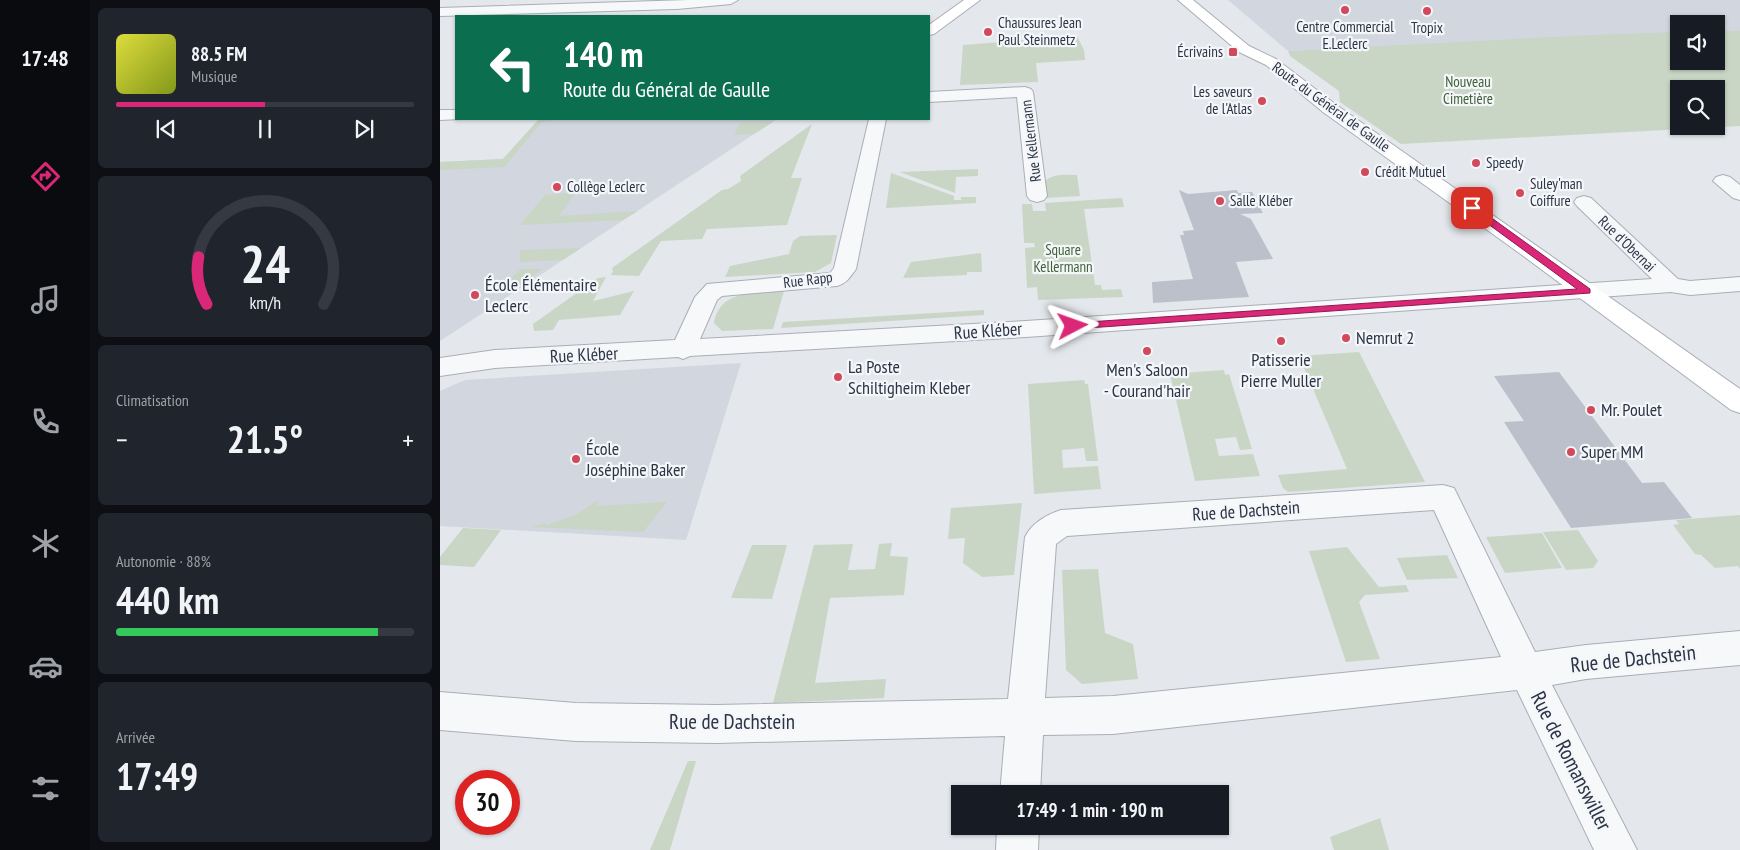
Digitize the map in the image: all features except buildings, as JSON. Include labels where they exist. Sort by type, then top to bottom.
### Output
[{"type":"main road","points":[[930,30],[973,0]]},
{"type":"main road","name":"Route du Général de Gaulle","points":[[1185,0],[1244,49],[1254,65],[1426,191],[1516,254],[1576,292],[1616,314],[1740,403]]},
{"type":"street","points":[[440,12],[732,0]]},
{"type":"street","name":"Rue Kellermann","points":[[930,97],[1025,92],[1037,196]]},
{"type":"street","points":[[440,115],[455,115]]},
{"type":"street","name":"Rue Rapp","points":[[683,350],[707,297],[714,289],[830,280],[841,275],[845,269],[877,120]]},
{"type":"street","points":[[1723,181],[1740,194]]},
{"type":"street","name":"Rue d'Obernai","points":[[1584,202],[1671,285]]},
{"type":"street","name":"Rue d'Obernai","points":[[1576,292],[1671,285],[1690,288],[1740,284]]},
{"type":"street","name":"Rue Kléber","points":[[440,367],[495,359],[683,350],[1576,292]]},
{"type":"street","name":"Rue de Dachstein","points":[[1021,785],[1041,537],[1061,524],[1443,497],[1526,671]]},
{"type":"street","name":"Rue de Dachstein","points":[[440,711],[576,722],[716,724],[992,716],[1112,715],[1225,705],[1526,671],[1586,662],[1740,648]]},
{"type":"street","name":"Rue de Romanswiller","points":[[1526,671],[1616,850]]},
{"type":"street","points":[[1017,850],[1018,835]]},
{"type":"shaded area","points":[[1228,0],[1740,0],[1740,33],[1725,34],[1725,15],[1670,15],[1670,36],[1288,51]]},
{"type":"shaded area","name":"Collège Leclerc","points":[[538,120],[775,120],[440,341],[440,162],[503,159]]},
{"type":"shaded area","name":"École Joséphine Baker","points":[[741,363],[686,540],[440,526],[440,391],[465,380]]},
{"type":"green space","name":"Nouveau Cimetière","points":[[1725,31],[1740,31],[1740,126],[1725,127],[1725,80],[1670,80],[1670,130],[1401,144],[1340,102],[1339,91],[1290,56],[1288,51],[1670,32],[1670,70],[1725,70]]},
{"type":"green space","points":[[1077,36],[1084,50],[1085,60],[1036,63],[1038,82],[960,85],[963,45]]},
{"type":"green space","points":[[538,120],[559,120],[543,121],[504,167],[440,170],[440,162],[503,159]]},
{"type":"green space","points":[[773,122],[754,134],[734,135],[740,123]]},
{"type":"green space","points":[[812,124],[791,178],[802,178],[787,225],[707,229],[702,239],[661,241],[639,276],[611,275],[612,268],[722,190],[728,189],[741,181],[740,176]]},
{"type":"green space","points":[[978,169],[978,176],[956,177],[955,193],[900,172]]},
{"type":"green space","points":[[891,173],[954,196],[954,200],[961,200],[961,197],[976,197],[976,203],[886,208]]},
{"type":"green space","points":[[1059,175],[1077,175],[1080,196],[1045,198],[1044,183],[1047,180]]},
{"type":"green space","points":[[575,193],[559,216],[638,211],[623,220],[520,225],[545,195]]},
{"type":"green space","name":"Square Kellermann","points":[[1122,198],[1124,207],[1084,209],[1095,285],[1101,285],[1102,290],[1121,289],[1123,297],[1038,300],[1037,287],[1027,288],[1025,248],[1035,247],[1034,243],[1024,243],[1022,204],[1032,204],[1033,211],[1046,211],[1045,203]]},
{"type":"green space","points":[[837,235],[831,263],[815,272],[725,277],[730,266],[789,254],[793,241],[800,236]]},
{"type":"green space","points":[[581,248],[563,260],[520,262],[520,250]]},
{"type":"green space","points":[[981,253],[982,272],[967,272],[967,275],[903,278],[911,262]]},
{"type":"green space","points":[[521,269],[541,270],[514,289],[505,290],[510,279]]},
{"type":"green space","points":[[606,277],[593,301],[634,291],[620,315],[559,320],[553,330],[534,331],[533,324],[598,278]]},
{"type":"green space","points":[[784,291],[773,329],[722,331],[714,323],[717,312],[731,298],[752,293]]},
{"type":"green space","points":[[984,310],[984,315],[781,328],[783,322]]},
{"type":"green space","points":[[1359,352],[1425,482],[1288,492],[1283,488],[1278,475],[1347,469],[1299,356]]},
{"type":"green space","points":[[1224,370],[1225,375],[1229,374],[1252,449],[1240,450],[1236,437],[1215,439],[1219,456],[1253,454],[1260,476],[1195,481],[1170,374]]},
{"type":"green space","points":[[1084,380],[1085,384],[1088,384],[1098,461],[1086,461],[1084,448],[1062,450],[1063,468],[1098,466],[1101,489],[1034,494],[1028,384]]},
{"type":"green space","points":[[598,500],[596,506],[667,502],[643,532],[530,527],[545,523],[547,525],[576,515]]},
{"type":"green space","points":[[1022,503],[1014,575],[982,577],[963,563],[965,538],[948,539],[951,508]]},
{"type":"green space","points":[[1740,515],[1740,569],[1738,566],[1715,568],[1701,555],[1695,554],[1673,525],[1679,524],[1676,520]]},
{"type":"green space","points":[[463,528],[501,530],[474,567],[440,565],[440,557]]},
{"type":"green space","points":[[1578,530],[1598,561],[1593,568],[1566,570],[1543,532]]},
{"type":"green space","points":[[1542,533],[1562,568],[1505,573],[1486,537]]},
{"type":"green space","points":[[892,543],[890,556],[908,557],[904,595],[830,598],[815,683],[886,679],[884,698],[773,703],[814,545],[853,544],[848,570],[875,569],[879,544]]},
{"type":"green space","points":[[752,545],[787,545],[772,599],[731,598]]},
{"type":"green space","points":[[1347,547],[1379,587],[1406,585],[1409,592],[1365,595],[1359,602],[1380,659],[1346,662],[1309,551]]},
{"type":"green space","points":[[1447,555],[1458,578],[1407,580],[1397,558]]},
{"type":"green space","points":[[1098,569],[1105,633],[1133,644],[1138,679],[1082,684],[1066,670],[1062,570]]},
{"type":"green space","points":[[688,761],[696,761],[670,850],[650,850]]},
{"type":"green space","points":[[1380,818],[1389,850],[1334,850],[1330,837]]},
{"type":"place","name":"Centre Commercial E.Leclerc","points":[[1345,10]]},
{"type":"place","name":"Tropix","points":[[1427,11]]},
{"type":"place","name":"Chaussures Jean Paul Steinmetz","points":[[988,32]]},
{"type":"place","name":"Écrivains","points":[[1233,52]]},
{"type":"place","name":"Les saveurs de l'Atlas","points":[[1262,101]]},
{"type":"place","name":"Speedy","points":[[1476,163]]},
{"type":"place","name":"Crédit Mutuel","points":[[1365,172]]},
{"type":"place","name":"Collège Leclerc","points":[[557,187]]},
{"type":"place","name":"Suley'man Coiffure","points":[[1520,193]]},
{"type":"place","name":"Salle Kléber","points":[[1220,201]]},
{"type":"place","name":"École Élémentaire Leclerc","points":[[475,295]]},
{"type":"place","name":"Nemrut 2","points":[[1346,338]]},
{"type":"place","name":"Patisserie Pierre Muller","points":[[1281,341]]},
{"type":"place","name":"Men's Saloon - Courand'hair","points":[[1147,351]]},
{"type":"place","name":"La Poste Schiltigheim Kleber","points":[[838,377]]},
{"type":"place","name":"Mr. Poulet","points":[[1591,410]]},
{"type":"place","name":"Super MM","points":[[1571,452]]},
{"type":"place","name":"École Joséphine Baker","points":[[576,459]]},
{"type":"route","points":[[1073,326],[1587,291],[1472,208]]}]
